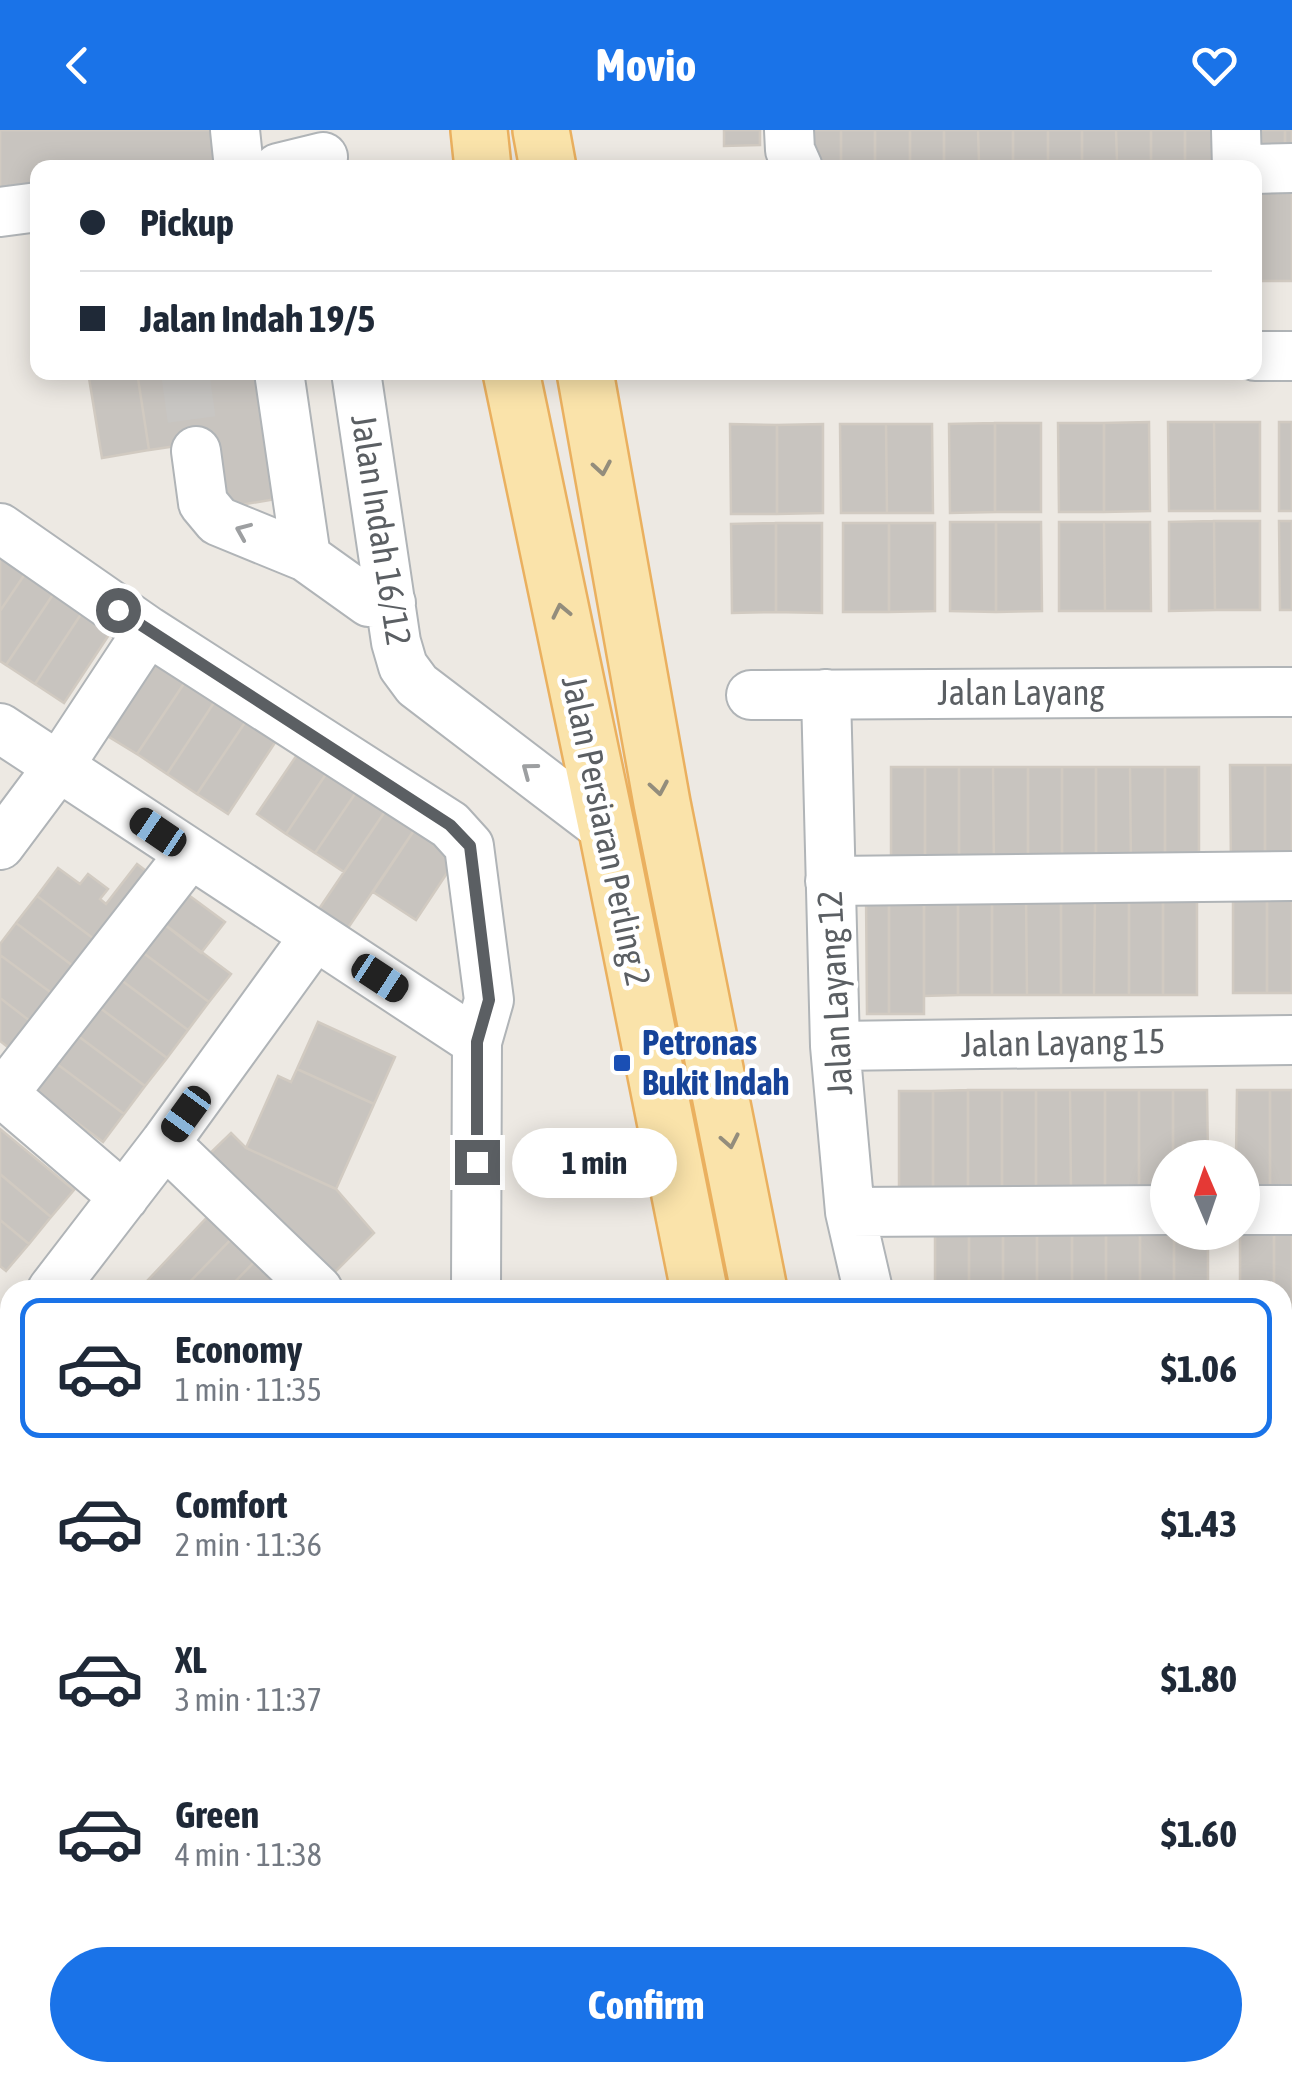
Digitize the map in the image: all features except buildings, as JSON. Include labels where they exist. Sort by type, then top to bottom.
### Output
[{"type":"main road","points":[[479,130],[482,160]]},
{"type":"main road","points":[[541,130],[547,160]]},
{"type":"main road","name":"Jalan Persiaran Perling 2","points":[[513,380],[697,1280]]},
{"type":"main road","name":"Jalan Persiaran Perling 2","points":[[585,380],[662,803],[758,1280]]},
{"type":"street","points":[[235,130],[238,160]]},
{"type":"street","points":[[789,130],[794,160]]},
{"type":"street","points":[[1236,130],[1237,160]]},
{"type":"street","points":[[1262,169],[1292,168]]},
{"type":"street","points":[[0,212],[30,207]]},
{"type":"street","points":[[1262,356],[1292,356]]},
{"type":"street","points":[[280,380],[306,557]]},
{"type":"street","name":"Jalan Indah 16/12","points":[[357,380],[403,666],[417,685],[606,830]]},
{"type":"street","points":[[196,451],[203,502],[218,521],[306,557],[369,602],[391,603]]},
{"type":"street","points":[[0,528],[148,631],[450,825],[470,846],[489,1000],[477,1042],[476,1280]]},
{"type":"street","points":[[0,845],[59,766],[148,631]]},
{"type":"street","name":"Jalan Layang","points":[[751,694],[1292,692]]},
{"type":"street","name":"Jalan Layang 12","points":[[826,694],[834,1046],[850,1212],[866,1280]]},
{"type":"street","points":[[0,728],[477,1042]]},
{"type":"street","points":[[124,1197],[1,1094],[190,854]]},
{"type":"street","points":[[830,881],[1292,876]]},
{"type":"street","points":[[72,1280],[124,1197],[315,936]]},
{"type":"street","name":"Jalan Layang 15","points":[[834,1046],[1292,1040]]},
{"type":"street","points":[[165,1144],[308,1280]]},
{"type":"street","points":[[850,1212],[1150,1210]]},
{"type":"street","points":[[1260,1210],[1292,1210]]},
{"type":"tunnel","points":[[186,380],[196,451]]},
{"type":"place","name":"Petronas Bukit Indah","points":[[622,1063]]},
{"type":"route","points":[[118,610],[450,825],[470,846],[489,1000],[477,1042],[477,1162]]}]
